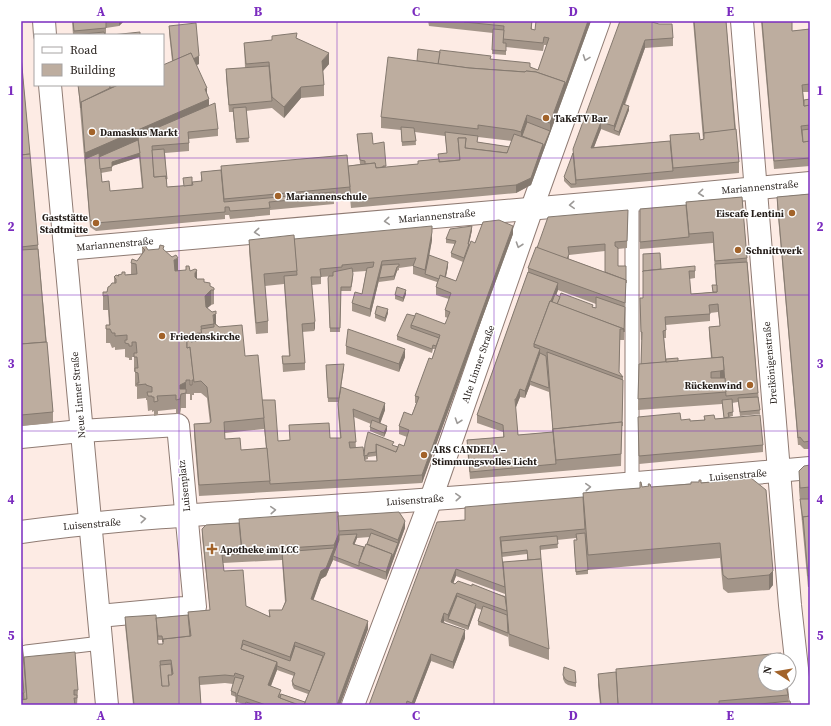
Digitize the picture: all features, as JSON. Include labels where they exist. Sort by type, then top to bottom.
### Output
[{"type":"street","points":[[44,21],[45,34]]},
{"type":"street","name":"Alte Linner Straße","points":[[353,705],[431,499],[532,208],[599,21]]},
{"type":"street","name":"Dreikönigenstraße","points":[[742,21],[790,605],[802,705]]},
{"type":"street","name":"Neue Linner Straße","points":[[50,86],[107,705]]},
{"type":"street","name":"Mariannenstraße","points":[[65,249],[632,200],[810,183]]},
{"type":"street","name":"Luisenplatz","points":[[21,437],[81,431],[178,425],[195,607],[99,616]]},
{"type":"street","name":"Luisenstraße","points":[[21,532],[90,524],[187,516],[632,484],[810,468]]},
{"type":"lane","points":[[632,200],[632,484]]},
{"type":"lane","points":[[26,652],[101,643]]},
{"type":"building","points":[[73,21],[106,21],[106,28],[74,31]]},
{"type":"building","points":[[464,21],[532,21],[531,29],[535,30],[536,21],[588,21],[565,86],[565,82],[536,72],[469,68],[438,64],[440,50],[491,56],[490,59],[530,63],[530,67],[538,70],[549,38],[544,37],[543,43],[503,39],[504,26]]},
{"type":"building","points":[[620,21],[653,21],[652,22],[659,24],[672,24],[673,38],[645,40],[614,126],[601,122],[591,148],[670,141],[673,171],[576,180],[573,149]]},
{"type":"building","points":[[694,21],[726,21],[735,130],[704,133],[704,136]]},
{"type":"building","points":[[762,21],[792,21],[792,31],[810,29],[810,84],[802,85],[804,106],[810,105],[810,125],[801,126],[803,142],[810,141],[810,158],[774,161]]},
{"type":"building","points":[[196,23],[199,56],[193,59],[191,53],[173,61],[169,26]]},
{"type":"building","points":[[493,29],[504,30],[503,43],[506,43],[506,51],[492,50]]},
{"type":"building","points":[[104,32],[105,34],[84,34]]},
{"type":"building","points":[[140,32],[140,34],[121,34]]},
{"type":"building","points":[[297,33],[296,38],[329,53],[322,61],[324,85],[301,87],[284,107],[272,97],[269,62],[246,64],[244,43],[272,40],[272,36]]},
{"type":"building","points":[[418,49],[440,52],[438,64],[417,61]]},
{"type":"building","points":[[191,53],[207,88],[205,89],[209,99],[85,153],[81,102],[116,86],[164,86],[164,65]]},
{"type":"building","points":[[21,56],[30,154],[21,155]]},
{"type":"building","points":[[388,57],[469,68],[536,72],[565,82],[550,123],[527,115],[521,132],[478,125],[478,129],[381,117]]},
{"type":"building","points":[[269,66],[272,101],[229,105],[226,69]]},
{"type":"building","points":[[78,86],[110,86],[110,88],[81,102],[81,108]]},
{"type":"building","points":[[810,99],[810,105],[804,106],[804,100]]},
{"type":"building","points":[[215,103],[218,129],[188,132],[189,143],[152,146],[154,177],[166,176],[167,187],[193,185],[192,182],[202,181],[201,172],[221,170],[224,202],[334,192],[334,196],[269,202],[270,208],[230,211],[229,207],[225,207],[225,212],[96,223],[90,220],[85,159],[99,153],[102,182],[109,181],[110,191],[143,188],[138,136]]},
{"type":"building","points":[[623,104],[629,106],[619,132],[614,130]]},
{"type":"building","points":[[246,107],[249,138],[236,139],[233,108]]},
{"type":"building","points":[[527,122],[550,131],[543,148],[543,144],[522,136]]},
{"type":"building","points":[[401,127],[414,128],[416,141],[402,142]]},
{"type":"building","points":[[736,129],[739,162],[673,168],[670,135],[699,133],[700,140],[704,139],[704,133]]},
{"type":"building","points":[[810,129],[810,141],[803,142],[802,130]]},
{"type":"building","points":[[445,132],[478,136],[477,142],[510,147],[507,153],[465,148],[466,138],[458,138],[460,160],[439,162],[438,154],[447,153]]},
{"type":"building","points":[[372,133],[373,144],[384,142],[386,166],[376,168],[375,163],[365,164],[365,161],[360,160],[357,134]]},
{"type":"building","points":[[514,134],[543,144],[531,178],[516,185],[351,200],[348,166],[375,163],[376,168],[418,164],[418,161],[439,159],[439,162],[460,160],[458,138],[466,138],[465,148],[507,153]]},
{"type":"building","points":[[138,140],[140,153],[112,162],[112,167],[100,169],[99,157]]},
{"type":"building","points":[[164,149],[167,179],[166,176],[154,177],[152,150]]},
{"type":"building","points":[[573,153],[576,184],[571,184],[564,177]]},
{"type":"building","points":[[30,154],[38,245],[21,247],[21,155]]},
{"type":"building","points":[[347,155],[350,187],[224,199],[221,166]]},
{"type":"building","points":[[192,177],[192,185],[184,186],[183,178]]},
{"type":"building","points":[[810,194],[810,441],[804,442],[800,437],[798,438],[777,197]]},
{"type":"building","points":[[742,197],[747,258],[715,261],[713,232],[689,234],[686,202]]},
{"type":"building","points":[[686,205],[689,237],[640,242],[640,209]]},
{"type":"building","points":[[628,210],[627,241],[615,242],[615,246],[618,248],[618,266],[626,266],[626,280],[605,272],[605,244],[568,247],[569,254],[567,259],[537,248],[548,217]]},
{"type":"building","points":[[499,220],[513,226],[422,475],[270,484],[262,400],[275,400],[278,441],[290,440],[289,425],[329,423],[330,438],[341,438],[338,404],[341,387],[385,403],[379,419],[353,409],[356,442],[349,442],[350,448],[363,447],[365,461],[377,461],[376,444],[396,452],[399,444],[404,446],[409,430],[399,426],[404,412],[412,415],[419,397],[415,396],[429,358],[432,359],[440,335],[411,325],[416,313],[445,324],[450,312],[445,310],[451,293],[436,287],[440,275],[456,281],[471,241],[475,243],[483,222]]},
{"type":"building","points":[[432,226],[425,270],[413,266],[416,258],[382,261],[370,309],[352,303],[355,292],[362,294],[367,268],[373,267],[374,262],[320,269],[321,277],[311,277],[315,321],[314,323],[302,324],[305,363],[283,364],[282,356],[290,356],[284,276],[297,275],[294,239]]},
{"type":"building","points":[[472,226],[469,244],[464,258],[451,253],[456,241],[446,239],[450,229]]},
{"type":"building","points":[[294,235],[297,271],[264,274],[268,321],[256,323],[249,240]]},
{"type":"building","name":"Friedenskirche","points":[[145,245],[148,250],[159,249],[160,245],[164,246],[163,249],[172,257],[176,255],[178,258],[174,260],[175,271],[186,270],[186,266],[189,266],[190,271],[195,269],[197,270],[195,277],[197,279],[204,279],[204,282],[210,283],[210,286],[214,288],[214,290],[211,290],[205,296],[206,307],[212,312],[216,311],[216,314],[213,315],[214,324],[201,326],[202,333],[197,333],[196,338],[191,339],[190,336],[187,337],[187,348],[190,347],[194,380],[192,380],[192,385],[190,385],[190,380],[186,380],[186,382],[180,385],[180,389],[186,389],[186,393],[181,394],[180,399],[176,400],[176,395],[157,396],[158,401],[154,402],[154,397],[148,396],[147,392],[152,392],[152,387],[146,384],[137,385],[137,383],[139,383],[138,373],[135,372],[135,368],[138,368],[137,357],[134,357],[134,353],[137,353],[136,342],[132,342],[132,346],[129,346],[129,344],[125,343],[125,340],[127,340],[127,335],[115,336],[115,333],[112,333],[110,329],[106,329],[106,325],[110,325],[108,295],[103,296],[103,292],[107,292],[108,287],[112,283],[116,283],[116,279],[114,277],[116,275],[119,276],[118,275],[122,274],[122,272],[125,272],[125,275],[137,274],[136,264],[131,263],[132,259],[137,261],[145,250],[142,247]]},
{"type":"building","points":[[536,247],[626,280],[625,303],[528,268]]},
{"type":"building","points":[[38,249],[46,342],[21,344],[21,250]]},
{"type":"building","points":[[660,253],[661,269],[643,271],[643,254]]},
{"type":"building","points":[[429,255],[448,262],[445,277],[440,275],[439,279],[425,274]]},
{"type":"building","points":[[747,262],[758,393],[726,396],[723,357],[712,358],[709,327],[720,326],[718,304],[709,305],[710,314],[665,317],[666,330],[663,331],[666,362],[641,364],[642,332],[640,298],[643,298],[643,271],[695,266],[695,271],[689,271],[691,294],[717,292],[715,264]]},
{"type":"building","points":[[399,264],[394,276],[379,278],[382,265]]},
{"type":"building","points":[[352,268],[353,274],[351,287],[341,287],[340,328],[330,328],[328,278],[329,276],[333,276],[333,272]]},
{"type":"building","points":[[528,272],[558,283],[534,344],[534,347],[540,349],[525,391],[520,389],[515,399],[518,435],[553,432],[556,464],[470,472],[467,440],[504,437],[503,425],[477,415]]},
{"type":"building","points":[[712,285],[717,285],[717,292],[713,292]]},
{"type":"building","points":[[397,287],[406,290],[403,298],[395,295]]},
{"type":"building","points":[[561,293],[593,305],[592,307],[596,308],[596,297],[625,307],[624,332],[624,329],[557,304]]},
{"type":"building","points":[[555,294],[560,297],[557,304],[552,302]]},
{"type":"building","points":[[550,301],[624,329],[620,329],[619,372],[623,377],[534,344]]},
{"type":"building","points":[[377,306],[388,309],[385,318],[375,314]]},
{"type":"building","points":[[407,314],[415,316],[411,328],[439,338],[436,346],[433,345],[432,349],[397,336]]},
{"type":"building","points":[[214,323],[219,327],[242,325],[245,356],[258,355],[264,418],[224,422],[225,439],[240,438],[241,450],[267,448],[270,481],[199,485],[194,424],[210,423],[211,421],[207,387],[201,381],[194,382],[190,347],[187,348],[187,340],[190,340],[191,342],[196,341],[197,336],[202,336],[201,329],[214,327]]},
{"type":"building","points":[[348,329],[405,349],[399,364],[346,346]]},
{"type":"building","points":[[47,342],[53,412],[21,415],[21,344]]},
{"type":"building","points":[[547,352],[623,380],[622,426],[622,422],[553,429],[553,432]]},
{"type":"building","points":[[540,353],[546,356],[549,388],[530,381]]},
{"type":"building","points":[[723,357],[724,370],[711,372],[711,378],[725,378],[726,392],[638,399],[639,364]]},
{"type":"building","points":[[678,358],[678,361],[666,362],[666,359]]},
{"type":"building","points":[[344,364],[339,398],[328,398],[326,365]]},
{"type":"building","points":[[758,397],[760,410],[740,412],[738,398]]},
{"type":"building","points":[[732,399],[733,412],[728,413],[729,417],[724,418],[722,400]]},
{"type":"building","points":[[680,413],[681,420],[690,419],[690,421],[705,420],[704,416],[714,415],[715,419],[760,415],[763,445],[639,456],[638,417]]},
{"type":"building","points":[[372,420],[387,426],[384,433],[370,427]]},
{"type":"building","points":[[622,422],[621,454],[556,460],[553,429]]},
{"type":"building","points":[[368,432],[394,442],[392,445],[398,447],[396,452],[376,444],[376,452],[368,453],[368,455],[364,456]]},
{"type":"building","points":[[810,465],[810,487],[800,488],[799,471],[804,466]]},
{"type":"building","points":[[751,478],[766,490],[773,571],[769,575],[728,579],[723,575],[720,543],[588,555],[583,493],[640,488],[640,482],[642,487],[649,486],[648,484],[650,484],[651,487],[691,484],[691,482],[699,482],[699,480],[701,480],[701,483]]},
{"type":"building","points":[[583,497],[585,529],[500,537],[505,587],[456,569],[451,582],[455,584],[458,581],[472,586],[472,584],[505,597],[507,611],[457,593],[448,615],[444,613],[441,622],[465,630],[453,662],[431,654],[412,703],[407,701],[406,705],[369,705],[437,522],[465,520],[465,507]]},
{"type":"building","points":[[800,499],[810,499],[810,516],[803,517],[803,520]]},
{"type":"building","points":[[338,512],[339,533],[334,545],[242,551],[239,519]]},
{"type":"building","points":[[399,512],[405,521],[398,540],[371,529],[339,531],[338,516]]},
{"type":"building","points":[[810,516],[810,576],[808,576],[803,517]]},
{"type":"building","points":[[239,523],[242,554],[222,555],[224,571],[243,570],[246,606],[270,617],[269,610],[282,610],[286,601],[282,552],[334,548],[326,568],[321,571],[311,599],[368,621],[337,705],[304,705],[325,653],[295,642],[290,657],[243,640],[241,649],[277,662],[268,685],[281,690],[278,697],[299,705],[266,705],[237,695],[244,676],[235,673],[234,676],[225,675],[199,677],[201,705],[134,705],[125,617],[156,615],[158,644],[163,644],[163,639],[191,636],[188,612],[210,610],[202,529],[206,525]],"holes":[[[171,660],[173,674],[168,675],[169,685],[162,686],[160,661]]]},
{"type":"building","points":[[371,533],[398,543],[392,558],[392,554],[367,544]]},
{"type":"building","points":[[585,533],[588,570],[576,572],[574,540],[577,540],[576,534]]},
{"type":"building","points":[[357,534],[353,544],[364,547],[359,566],[333,556],[339,540],[339,535]]},
{"type":"building","points":[[557,536],[558,544],[540,546],[541,559],[528,560],[527,550],[502,553],[501,541]]},
{"type":"building","points":[[366,544],[392,554],[386,572],[359,562]]},
{"type":"building","points":[[541,559],[549,649],[509,634],[503,562]]},
{"type":"building","points":[[457,596],[476,604],[468,626],[448,619]]},
{"type":"building","points":[[483,606],[507,615],[508,633],[478,621]]},
{"type":"building","points":[[188,615],[190,636],[163,639],[163,642],[162,636],[158,636],[156,618]]},
{"type":"building","points":[[21,631],[27,699],[21,700],[24,699],[21,660]]},
{"type":"building","points":[[243,644],[290,661],[295,646],[323,656],[310,691],[294,685],[292,681],[295,673],[277,666],[277,662],[241,649]]},
{"type":"building","points":[[75,652],[78,690],[74,690],[74,695],[77,695],[77,698],[74,698],[75,705],[21,705],[21,700],[27,699],[24,657]]},
{"type":"building","points":[[757,655],[757,692],[787,692],[788,695],[719,701],[719,705],[618,705],[616,669]]},
{"type":"building","points":[[21,660],[24,693],[21,693]]},
{"type":"building","points":[[171,664],[172,675],[168,675],[169,686],[162,686],[160,665]]},
{"type":"building","points":[[564,667],[575,671],[576,683],[565,679],[563,675]]},
{"type":"building","points":[[616,672],[618,705],[601,705],[598,674]]},
{"type":"building","points":[[235,677],[243,679],[236,702],[236,693],[231,691]]},
{"type":"building","points":[[281,694],[305,702],[304,705],[299,705],[280,698]]},
{"type":"building","points":[[790,701],[791,705],[750,705]]},
{"type":"building","points":[[246,702],[255,705],[245,705]]},
{"type":"place","name":"TaKeTV Bar","points":[[546,118]]},
{"type":"place","name":"Damaskus Markt","points":[[92,132]]},
{"type":"place","name":"Mariannenschule","points":[[278,196]]},
{"type":"place","name":"Eiscafe Lentini","points":[[792,213]]},
{"type":"place","name":"Gaststätte Stadtmitte","points":[[96,223]]},
{"type":"place","name":"Schnittwerk","points":[[738,250]]},
{"type":"place","name":"Friedenskirche","points":[[162,336]]},
{"type":"place","name":"Rückenwind","points":[[750,385]]},
{"type":"place","name":"ARS CANDELA – Stimmungsvolles Licht","points":[[424,455]]},
{"type":"place","name":"Apotheke im LCC","points":[[212,549]]}]
